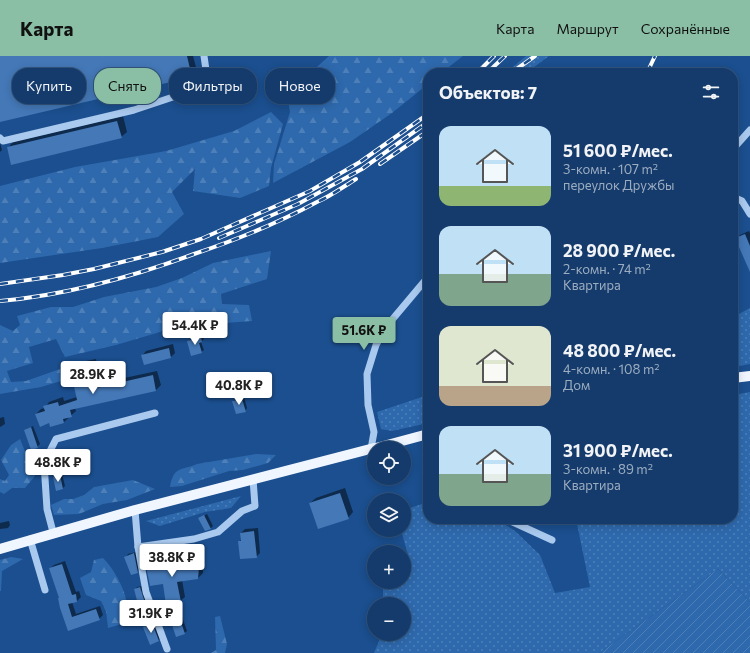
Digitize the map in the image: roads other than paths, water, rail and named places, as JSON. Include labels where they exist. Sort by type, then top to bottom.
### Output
[{"type":"main road","points":[[738,377],[750,376]]},
{"type":"main road","points":[[409,441],[423,438]]},
{"type":"main road","points":[[0,549],[53,532],[135,510],[367,451]]},
{"type":"street","points":[[0,138],[3,141],[126,112],[194,90],[206,70],[204,56]]},
{"type":"street","points":[[738,143],[750,130]]},
{"type":"street","points":[[738,199],[742,201],[750,214]]},
{"type":"street","points":[[374,441],[374,432],[368,404],[367,374],[376,345],[386,327],[423,284]]},
{"type":"street","points":[[53,532],[46,509],[44,463],[56,439],[155,413]]},
{"type":"street","points":[[138,547],[194,539],[218,532],[242,511],[255,506],[253,480]]},
{"type":"street","points":[[135,510],[138,547],[146,592],[167,649]]},
{"type":"street","points":[[517,524],[552,540]]},
{"type":"street","points":[[30,539],[45,590]]},
{"type":"railway","points":[[482,68],[494,56]]},
{"type":"railway","points":[[492,68],[505,56]]},
{"type":"railway","points":[[518,68],[535,56]]},
{"type":"railway","points":[[649,68],[655,56]]},
{"type":"railway","points":[[0,284],[94,269],[162,252],[201,239],[310,191],[360,162],[423,118]]},
{"type":"railway","points":[[219,238],[298,204],[362,169],[423,126]]},
{"type":"railway","points":[[380,164],[423,134]]},
{"type":"railway","points":[[0,301],[74,290],[171,262],[257,231],[327,197],[356,179]]}]
